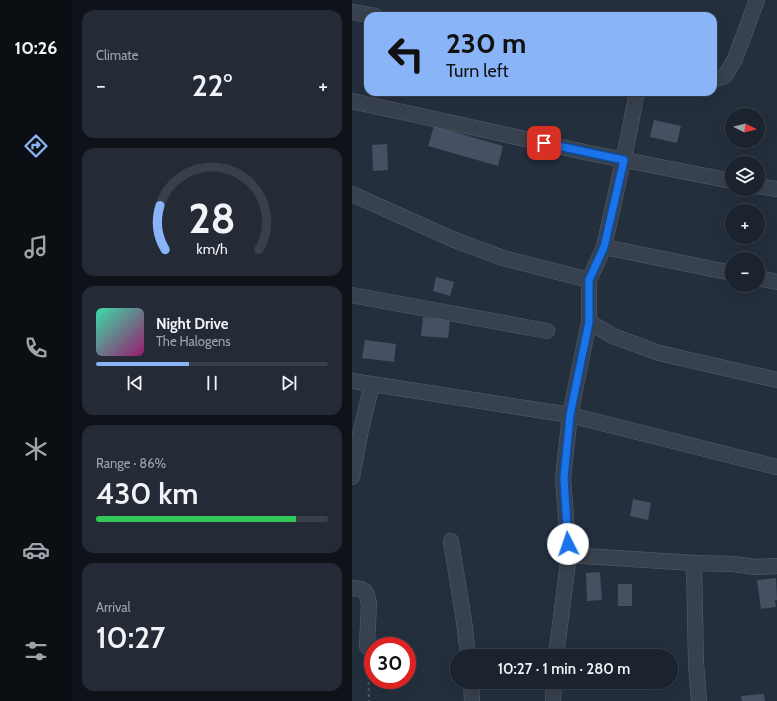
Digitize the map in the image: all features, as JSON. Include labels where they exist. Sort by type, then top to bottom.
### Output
[{"type":"street","points":[[717,79],[725,76],[735,59],[757,0]]},
{"type":"street","points":[[352,12],[364,14]]},
{"type":"street","points":[[557,649],[568,555],[564,478],[570,415],[589,322],[589,280],[604,247],[624,160],[636,96]]},
{"type":"street","points":[[352,101],[624,160],[725,180]]},
{"type":"street","points":[[765,187],[777,189]]},
{"type":"street","points":[[352,194],[452,239],[503,258],[589,280]]},
{"type":"street","points":[[604,247],[725,272]]},
{"type":"street","points":[[765,279],[777,282]]},
{"type":"street","points":[[352,295],[547,332]]},
{"type":"street","points":[[589,322],[614,336],[659,353],[777,380]]},
{"type":"street","points":[[352,381],[570,415],[777,467]]},
{"type":"street","points":[[352,477],[360,434],[372,384]]},
{"type":"street","points":[[452,541],[467,649]]},
{"type":"street","points":[[568,555],[733,564],[756,567],[777,566]]},
{"type":"street","points":[[694,563],[696,662],[699,701]]},
{"type":"street","points":[[352,588],[361,589],[366,592],[369,603],[367,637]]},
{"type":"street","points":[[471,689],[472,701]]},
{"type":"street","points":[[553,701],[554,689]]},
{"type":"path","points":[[369,689],[369,701]]},
{"type":"building","points":[[654,120],[681,126],[677,143],[650,137]]},
{"type":"building","points":[[434,126],[503,146],[498,166],[428,146]]},
{"type":"building","points":[[387,144],[388,170],[373,171],[372,145]]},
{"type":"building","points":[[436,277],[454,282],[450,296],[433,291]]},
{"type":"building","points":[[423,317],[450,320],[448,338],[421,336]]},
{"type":"building","points":[[365,340],[396,344],[394,362],[362,358]]},
{"type":"building","points":[[633,499],[651,503],[648,520],[630,516]]},
{"type":"building","points":[[600,572],[602,600],[587,601],[586,573]]},
{"type":"building","points":[[776,578],[776,607],[761,609],[757,580]]},
{"type":"building","points":[[618,584],[632,584],[632,606],[618,606]]},
{"type":"building","points":[[764,694],[765,701],[742,701],[741,696]]},
{"type":"route","points":[[544,143],[624,160],[604,247],[589,280],[589,322],[570,415],[564,478],[566,534],[568,544]]}]
